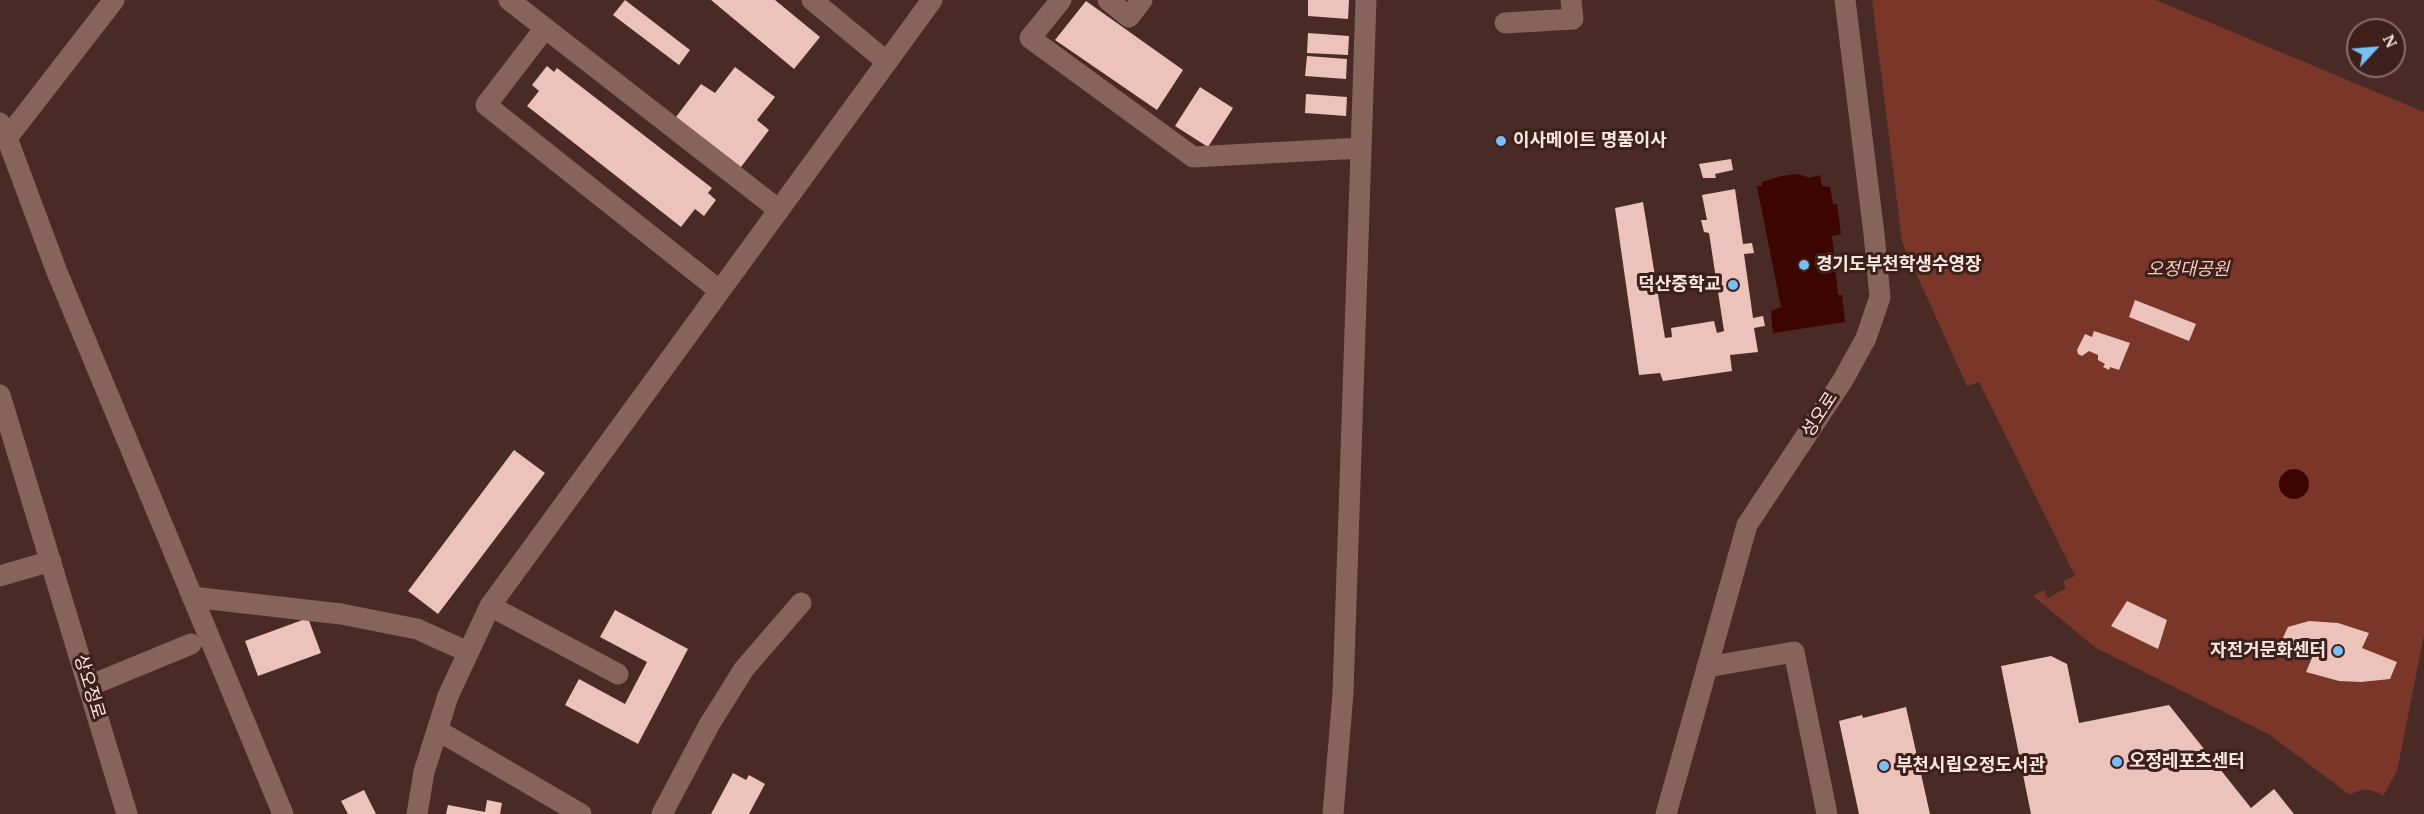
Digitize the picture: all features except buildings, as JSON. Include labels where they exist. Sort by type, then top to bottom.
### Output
[{"type":"street","points":[[114,0],[4,130],[57,272],[283,814]]},
{"type":"street","points":[[509,0],[779,210]]},
{"type":"street","points":[[812,0],[887,62]]},
{"type":"street","points":[[417,814],[424,771],[448,696],[490,606],[932,0]]},
{"type":"street","points":[[1061,0],[1030,38],[1193,158],[1361,148]]},
{"type":"street","points":[[1108,0],[1129,17],[1142,0]]},
{"type":"street","points":[[1333,814],[1343,693],[1366,0]]},
{"type":"street","points":[[1505,23],[1573,19],[1571,0]]},
{"type":"street","name":"성오로","points":[[1666,814],[1747,525],[1843,380],[1866,338],[1880,297],[1845,0]]},
{"type":"street","points":[[545,28],[486,105],[720,291]]},
{"type":"street","name":"상오정로","points":[[0,395],[128,814]]},
{"type":"street","points":[[0,576],[51,561]]},
{"type":"street","points":[[192,597],[341,614],[417,629],[468,652]]},
{"type":"street","points":[[662,814],[709,725],[744,669],[801,603]]},
{"type":"street","points":[[490,606],[618,675]]},
{"type":"street","points":[[89,686],[190,644]]},
{"type":"street","points":[[1707,666],[1794,652],[1827,814]]},
{"type":"street","points":[[438,730],[581,814]]},
{"type":"green space","name":"오정대공원","points":[[1872,0],[2156,0],[2424,112],[2424,635],[2397,771],[2383,796],[2367,790],[2350,795],[2270,735],[2096,648],[2033,596],[2044,590],[2048,598],[2066,588],[2063,581],[2075,576],[1979,382],[1967,386],[1902,242]]},
{"type":"shaded area","name":"경기도부천학생수영장","points":[[1798,174],[1810,178],[1820,175],[1822,186],[1830,187],[1833,204],[1837,204],[1841,234],[1832,236],[1838,295],[1842,295],[1845,322],[1773,333],[1771,311],[1781,307],[1757,186],[1762,186],[1762,182],[1781,176]]},
{"type":"shaded area","points":[[2294,469],[2305,473],[2309,484],[2305,495],[2294,499],[2283,495],[2279,484],[2283,473]]},
{"type":"place","name":"이사메이트 명품이사","points":[[1501,141]]},
{"type":"place","name":"경기도부천학생수영장","points":[[1804,265]]},
{"type":"place","name":"덕산중학교","points":[[1733,285]]},
{"type":"place","name":"자전거문화센터","points":[[2338,651]]},
{"type":"place","name":"오정레포츠센터","points":[[2117,762]]},
{"type":"place","name":"부천시립오정도서관","points":[[1884,766]]}]
